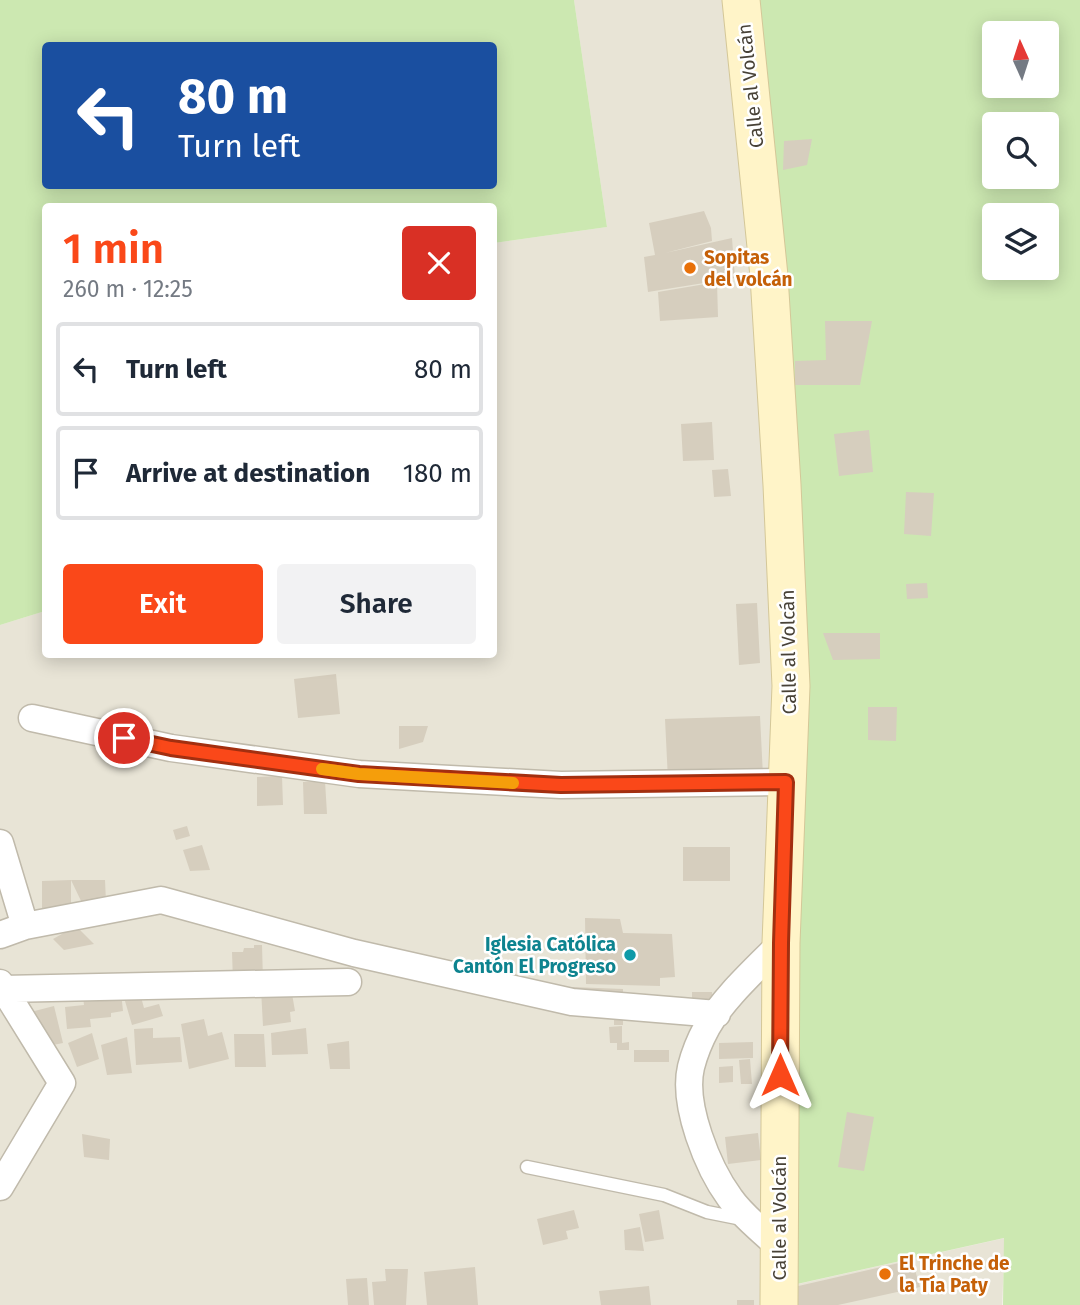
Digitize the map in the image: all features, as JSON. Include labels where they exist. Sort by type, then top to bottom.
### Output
[{"type":"street","name":"Calle al Volcán","points":[[741,0],[769,276],[791,686],[781,943],[779,1305]]},
{"type":"street","points":[[32,718],[171,748],[359,774],[561,785],[786,782]]},
{"type":"street","points":[[0,843],[25,926]]},
{"type":"street","points":[[0,935],[25,926],[161,900],[354,953],[572,1002],[717,1014]]},
{"type":"street","points":[[779,1247],[731,1200],[710,1163],[695,1122],[691,1098],[691,1068],[707,1027],[736,990],[781,943]]},
{"type":"street","points":[[2,986],[348,982]]},
{"type":"street","points":[[0,1187],[62,1083],[2,986]]},
{"type":"lane","points":[[527,1167],[664,1195],[707,1212],[752,1221]]},
{"type":"shaded area","points":[[574,0],[741,0],[769,276],[780,1288],[1005,1238],[1002,1305],[0,1305],[0,625],[42,612],[42,658],[497,658],[497,243],[607,227]]},
{"type":"green space","points":[[0,0],[574,0],[607,227],[497,243],[497,203],[42,203],[42,612],[0,625]]},
{"type":"green space","points":[[741,0],[1080,0],[1080,1305],[1003,1305],[1004,1238],[779,1288],[786,782]]},
{"type":"building","points":[[812,139],[807,165],[783,170],[784,141]]},
{"type":"building","name":"Sopitas del volcán","points":[[704,211],[711,228],[712,241],[665,253],[732,238],[735,278],[648,292],[644,257],[655,255],[649,223]]},
{"type":"building","points":[[717,282],[718,317],[660,321],[658,292]]},
{"type":"building","points":[[825,321],[872,321],[860,385],[795,385],[795,361],[826,360]]},
{"type":"building","points":[[712,422],[714,460],[683,461],[681,424]]},
{"type":"building","points":[[869,430],[873,472],[839,476],[834,434]]},
{"type":"building","points":[[728,469],[731,496],[714,497],[712,470]]},
{"type":"building","points":[[906,492],[934,493],[931,536],[904,534]]},
{"type":"building","points":[[927,583],[928,598],[907,599],[906,584]]},
{"type":"building","points":[[757,603],[760,663],[739,665],[736,604]]},
{"type":"building","points":[[823,633],[880,633],[880,659],[833,660]]},
{"type":"building","points":[[336,674],[340,714],[298,718],[294,679]]},
{"type":"building","points":[[868,707],[897,707],[896,741],[868,740]]},
{"type":"building","points":[[760,716],[763,776],[668,780],[665,719]]},
{"type":"building","points":[[399,726],[428,726],[423,742],[399,749]]},
{"type":"building","points":[[282,776],[283,805],[257,806],[257,777]]},
{"type":"building","points":[[325,781],[327,814],[304,814],[303,782]]},
{"type":"building","points":[[187,826],[190,836],[176,840],[173,830]]},
{"type":"building","points":[[202,845],[210,870],[190,871],[183,850]]},
{"type":"building","points":[[683,847],[730,847],[730,881],[683,881]]},
{"type":"building","points":[[71,880],[105,880],[106,902],[82,903]]},
{"type":"building","points":[[71,880],[71,910],[42,910],[42,881]]},
{"type":"building","name":"Iglesia Católica Cantón El Progreso","points":[[585,918],[620,919],[623,933],[672,934],[675,977],[660,978],[660,986],[586,984]]},
{"type":"building","points":[[76,926],[94,944],[64,950],[53,939]]},
{"type":"building","points":[[254,945],[262,945],[263,981],[233,982],[232,952],[243,952],[244,948],[254,948]]},
{"type":"building","points":[[572,987],[623,989],[623,999],[571,997]]},
{"type":"building","points":[[291,988],[295,1011],[290,1012],[291,1022],[263,1026],[261,989]]},
{"type":"building","points":[[121,992],[123,1011],[111,1013],[111,1017],[90,1019],[91,1027],[67,1029],[65,1007],[84,1005],[83,996]]},
{"type":"building","points":[[692,992],[712,992],[713,1004],[692,1005]]},
{"type":"building","points":[[141,997],[144,1008],[159,1004],[163,1016],[132,1025],[125,1001]]},
{"type":"building","points":[[54,1006],[63,1043],[48,1046],[23,1014]]},
{"type":"building","points":[[623,1015],[623,1025],[614,1025],[614,1016]]},
{"type":"building","points":[[204,1019],[208,1036],[222,1032],[229,1059],[189,1069],[181,1024]]},
{"type":"building","points":[[622,1026],[622,1043],[629,1042],[629,1050],[617,1050],[617,1043],[610,1043],[609,1027]]},
{"type":"building","points":[[153,1028],[153,1038],[180,1037],[182,1062],[136,1065],[134,1029]]},
{"type":"building","points":[[306,1028],[308,1054],[272,1055],[271,1033]]},
{"type":"building","points":[[92,1033],[99,1059],[77,1067],[68,1043]]},
{"type":"building","points":[[234,1034],[264,1034],[266,1067],[235,1067]]},
{"type":"building","points":[[127,1037],[132,1073],[107,1075],[101,1045]]},
{"type":"building","points":[[349,1041],[350,1069],[330,1069],[327,1044]]},
{"type":"building","points":[[753,1042],[753,1058],[719,1059],[719,1043]]},
{"type":"building","points":[[634,1050],[669,1050],[669,1062],[634,1062]]},
{"type":"building","points":[[750,1059],[752,1084],[741,1084],[739,1060]]},
{"type":"building","points":[[733,1066],[733,1082],[719,1083],[719,1067]]},
{"type":"building","points":[[847,1112],[874,1117],[864,1171],[838,1167]]},
{"type":"building","points":[[758,1133],[761,1160],[728,1164],[725,1137]]},
{"type":"building","points":[[82,1134],[110,1139],[109,1160],[84,1157]]},
{"type":"building","points":[[574,1210],[579,1228],[566,1231],[568,1239],[543,1245],[537,1219]]},
{"type":"building","points":[[659,1210],[664,1239],[645,1242],[639,1214]]},
{"type":"building","points":[[640,1227],[644,1251],[625,1250],[624,1230]]},
{"type":"building","name":"El Trinche de la Tía Paty","points":[[912,1260],[920,1287],[838,1305],[794,1305],[794,1287]]},
{"type":"building","points":[[475,1267],[478,1305],[427,1305],[424,1272]]},
{"type":"building","points":[[385,1269],[408,1269],[406,1305],[374,1305],[372,1282],[386,1281]]},
{"type":"building","points":[[367,1278],[369,1305],[348,1305],[346,1279]]},
{"type":"building","points":[[649,1286],[651,1305],[601,1305],[599,1291]]},
{"type":"building","points":[[737,1300],[754,1300],[754,1305],[737,1305]]},
{"type":"slow traffic","points":[[322,769],[359,774],[513,783]]},
{"type":"place","name":"Sopitas del volcán","points":[[690,268]]},
{"type":"place","name":"Iglesia Católica Cantón El Progreso","points":[[630,955]]},
{"type":"place","name":"El Trinche de la Tía Paty","points":[[885,1274]]},
{"type":"route","points":[[124,738],[171,748],[359,774],[561,785],[786,782],[780,1075]]}]
